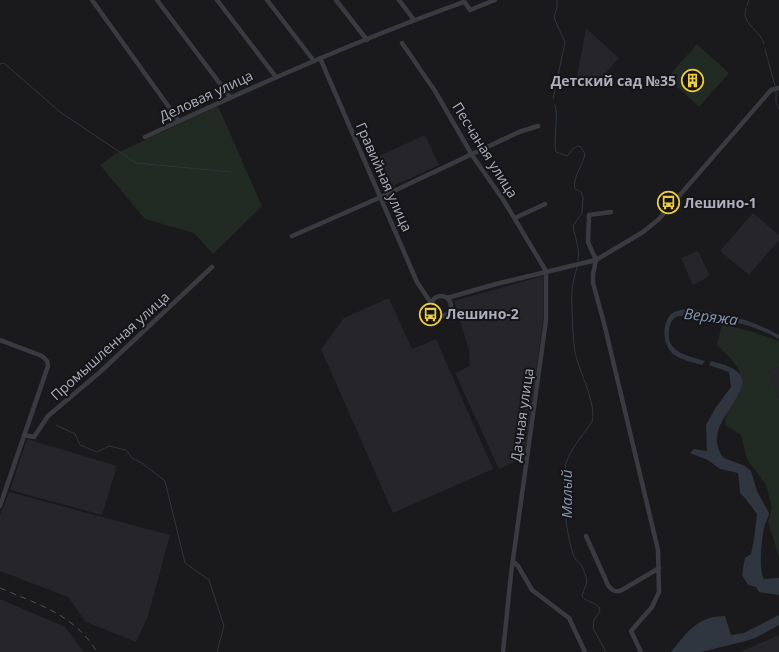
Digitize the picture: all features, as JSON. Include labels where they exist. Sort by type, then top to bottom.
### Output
[{"type":"street","points":[[92,0],[179,121]]},
{"type":"street","points":[[156,0],[230,97]]},
{"type":"street","name":"Деловая улица","points":[[217,0],[276,77]]},
{"type":"street","points":[[268,0],[314,60]]},
{"type":"street","points":[[336,0],[367,40]]},
{"type":"street","points":[[398,0],[414,20]]},
{"type":"street","points":[[463,1],[470,10],[495,0]]},
{"type":"street","name":"Деловая улица","points":[[145,137],[314,60],[463,1]]},
{"type":"street","name":"Песчаная улица","points":[[402,43],[435,91],[472,155],[514,218],[546,271]]},
{"type":"street","name":"Гравийная улица","points":[[320,58],[417,282],[431,303]]},
{"type":"street","points":[[447,298],[450,301],[451,307],[446,314],[442,316],[433,313],[431,303],[438,296],[447,298],[546,271],[596,260],[643,232],[659,219],[771,90],[779,88]]},
{"type":"street","points":[[292,236],[381,197],[519,132],[538,126]]},
{"type":"street","points":[[514,218],[545,204]]},
{"type":"street","points":[[611,212],[589,215],[588,242],[596,260],[593,274],[594,290],[604,323],[658,550],[659,592],[652,607],[631,631],[641,652]]},
{"type":"street","name":"Промышленная улица","points":[[24,434],[34,437],[48,416],[99,373],[212,267]]},
{"type":"street","name":"Дачная улица","points":[[503,652],[513,561],[546,320],[546,271]]},
{"type":"street","name":"Промышленная улица","points":[[0,340],[42,356],[48,363],[48,369],[0,506]]},
{"type":"street","points":[[586,536],[608,585],[613,591],[622,590],[659,568]]},
{"type":"street","points":[[513,561],[532,590],[569,618],[585,652]]},
{"type":"shaded area","points":[[586,28],[619,58],[591,89],[577,76]]},
{"type":"shaded area","points":[[697,44],[729,73],[699,107],[667,78]]},
{"type":"shaded area","points":[[218,106],[262,206],[213,254],[194,233],[145,219],[100,165],[115,154]]},
{"type":"shaded area","points":[[425,135],[439,165],[384,190],[370,160]]},
{"type":"shaded area","points":[[753,213],[779,235],[779,240],[749,275],[720,251]]},
{"type":"shaded area","points":[[698,251],[710,276],[693,285],[681,258]]},
{"type":"shaded area","points":[[543,276],[543,320],[525,457],[499,469],[455,373],[470,366],[469,350],[454,301]]},
{"type":"shaded area","points":[[389,298],[412,349],[436,339],[493,469],[393,513],[321,349],[344,318]]},
{"type":"shaded area","points":[[722,324],[779,341],[779,367],[768,371],[779,399],[779,557],[768,522],[772,507],[766,485],[747,459],[741,435],[725,425],[726,415],[737,395],[741,379],[737,366],[717,345]]},
{"type":"shaded area","points":[[779,367],[779,399],[767,371]]},
{"type":"shaded area","points":[[27,439],[117,466],[102,515],[10,490]]},
{"type":"shaded area","points":[[9,492],[170,535],[148,616],[136,642],[86,622],[68,597],[0,571],[0,515]]},
{"type":"shaded area","points":[[0,599],[65,627],[84,652],[0,652]]},
{"type":"shaded area","points":[[779,635],[779,652],[740,652]]},
{"type":"water","name":"Веряжа","points":[[686,309],[722,314],[745,320],[779,335],[779,339],[750,326],[730,321],[684,315],[678,316],[673,319],[670,327],[669,338],[671,344],[675,349],[686,355],[705,361],[702,365],[687,361],[673,354],[667,346],[664,335],[666,324],[671,314]]},
{"type":"water","points":[[711,361],[734,369],[743,380],[736,399],[719,428],[718,448],[724,458],[745,466],[751,471],[757,491],[769,513],[763,533],[761,568],[764,579],[779,578],[779,595],[759,592],[756,587],[748,585],[742,575],[745,558],[751,554],[757,514],[740,493],[738,473],[720,469],[708,460],[690,453],[694,449],[707,451],[706,425],[716,407],[731,387],[729,372],[709,365]]},
{"type":"water","points":[[779,615],[779,625],[755,638],[701,652],[671,652],[694,626],[707,619],[725,616],[731,635],[744,633]]},
{"type":"waterway","name":"Малый","points":[[553,99],[565,42],[554,18],[557,0]]},
{"type":"waterway","points":[[747,5],[749,0]]},
{"type":"waterway","points":[[746,8],[745,14],[748,23],[764,44]]},
{"type":"waterway","points":[[765,49],[775,86]]},
{"type":"waterway","points":[[0,64],[4,63],[60,112],[136,163],[231,172]]},
{"type":"waterway","points":[[776,92],[776,103],[779,109]]},
{"type":"waterway","name":"Малый","points":[[555,105],[556,152],[567,156],[578,146],[581,147],[585,154],[574,185],[575,189],[581,192],[583,197],[582,213],[573,226],[578,247],[578,261]]},
{"type":"waterway","name":"Малый","points":[[577,267],[572,296],[574,346],[590,397],[593,415],[592,422],[573,448],[565,466],[564,505],[570,545],[575,559],[582,566],[587,581],[582,596],[599,608],[600,611],[594,620],[593,628],[606,652]]},
{"type":"waterway","points":[[56,425],[75,434],[80,445],[97,452],[109,446],[126,450],[132,458],[142,463],[165,481],[185,563],[209,580],[224,626],[217,652]]},
{"type":"railway","points":[[0,588],[55,612],[78,628],[97,652]]},
{"type":"place","name":"Детский сад №35","points":[[692,81]]},
{"type":"place","name":"Лешино-1","points":[[668,203]]},
{"type":"place","name":"Лешино-2","points":[[430,314]]}]
